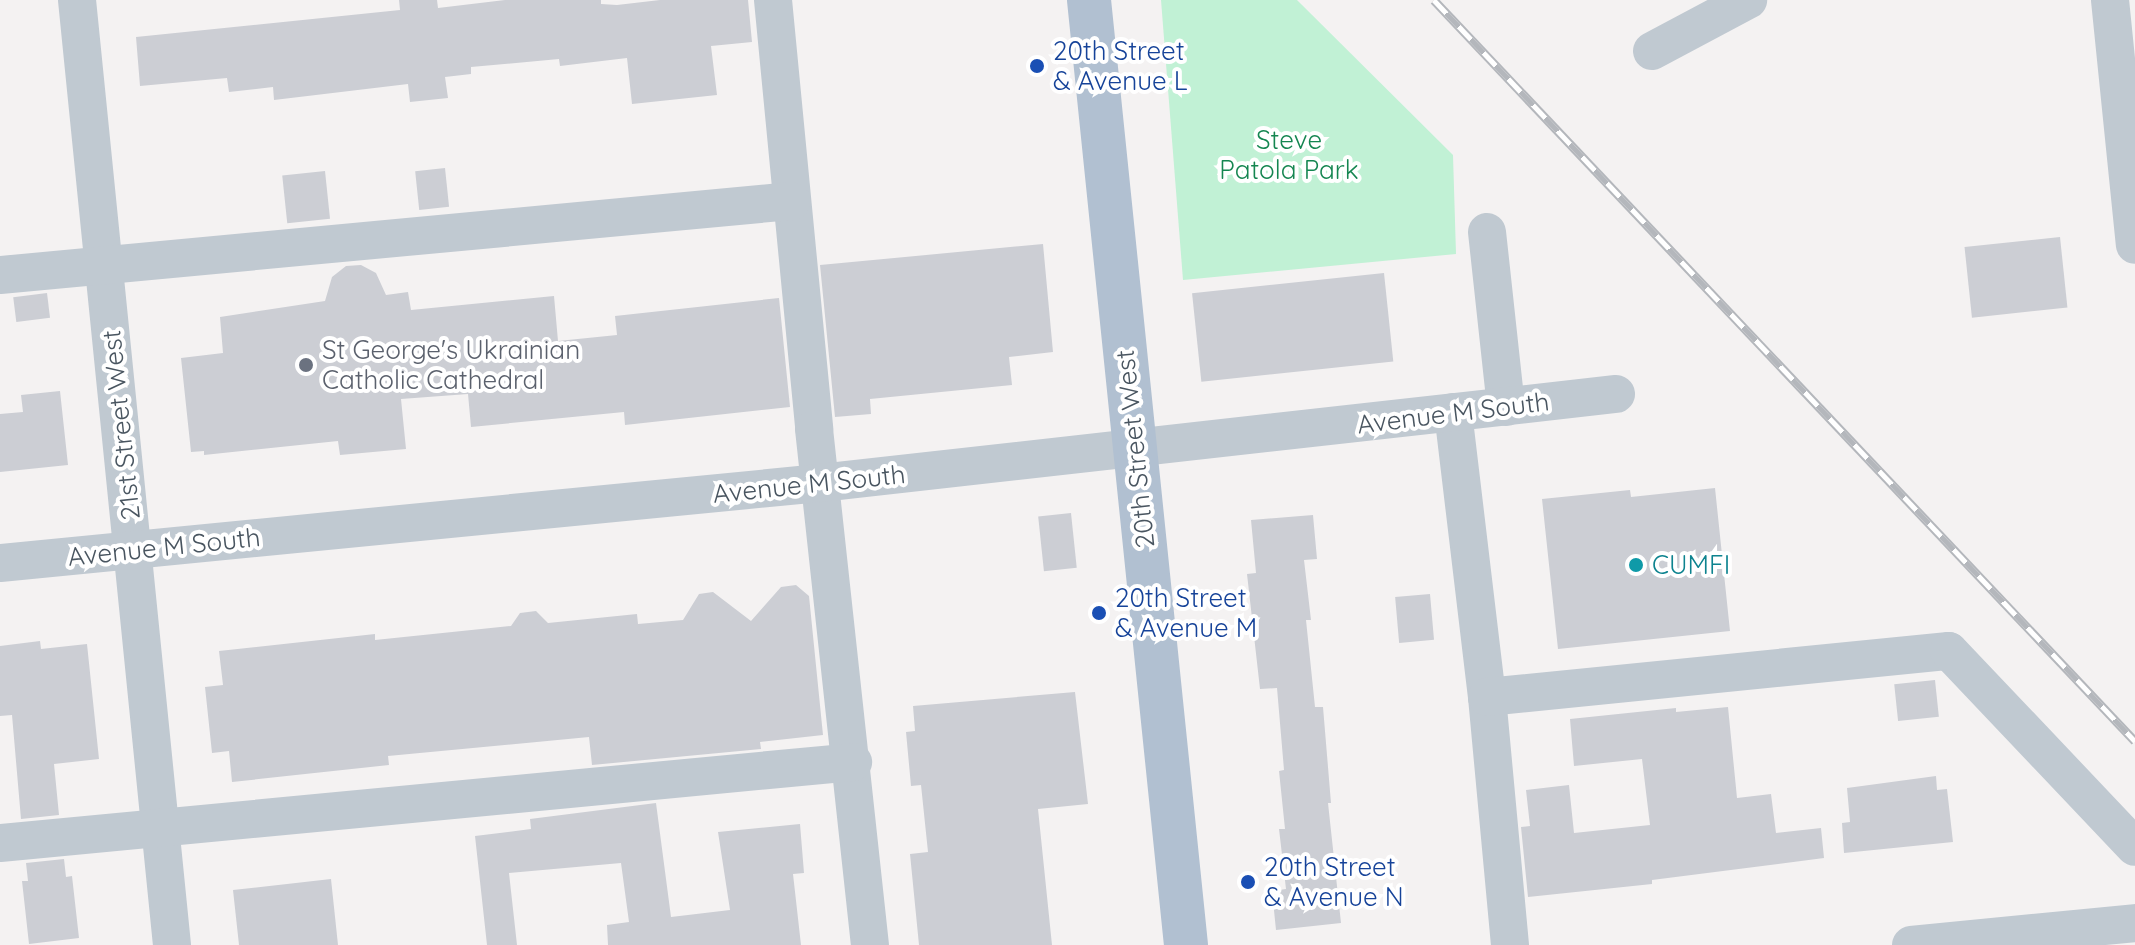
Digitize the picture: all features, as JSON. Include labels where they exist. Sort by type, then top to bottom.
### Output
[{"type":"main road","name":"20th Street West","points":[[1089,0],[1186,945]]},
{"type":"street","name":"21st Street West","points":[[77,0],[172,945]]},
{"type":"street","points":[[773,0],[820,483],[853,762],[870,945]]},
{"type":"street","points":[[1652,51],[1748,0]]},
{"type":"street","points":[[2110,0],[2125,60],[2135,245]]},
{"type":"street","points":[[0,275],[792,201]]},
{"type":"street","points":[[1487,232],[1506,407]]},
{"type":"street","name":"Avenue M South","points":[[0,563],[820,483],[1616,394]]},
{"type":"street","points":[[1453,412],[1487,697],[1510,945]]},
{"type":"street","points":[[1487,697],[1949,651],[2135,847]]},
{"type":"street","points":[[0,843],[853,762]]},
{"type":"street","points":[[1911,945],[2135,923]]},
{"type":"green space","name":"Steve Patola Park","points":[[1161,0],[1297,0],[1453,155],[1456,254],[1183,280]]},
{"type":"building","points":[[399,0],[437,0],[438,8],[505,0],[601,0],[601,4],[617,5],[660,0],[748,0],[752,42],[711,46],[717,95],[632,104],[627,58],[560,66],[559,59],[471,67],[471,74],[445,77],[448,98],[410,102],[408,84],[274,100],[273,87],[229,92],[227,78],[140,86],[136,37],[400,10]]},
{"type":"building","points":[[445,168],[449,207],[419,210],[415,171]]},
{"type":"building","points":[[325,171],[330,219],[287,223],[282,175]]},
{"type":"building","points":[[2060,237],[2067,308],[1972,318],[1965,247]]},
{"type":"building","points":[[1043,244],[1053,352],[1009,357],[1012,385],[870,399],[871,414],[835,417],[820,265]]},
{"type":"building","points":[[361,265],[376,273],[386,295],[408,292],[411,310],[554,296],[558,341],[617,335],[615,316],[779,298],[790,407],[625,425],[624,412],[471,427],[468,394],[401,399],[406,449],[340,455],[338,441],[204,455],[204,451],[191,452],[181,358],[223,353],[220,317],[325,301],[332,277],[346,266]]},
{"type":"building","points":[[1384,273],[1393,362],[1201,382],[1192,293]]},
{"type":"building","points":[[47,293],[50,318],[16,322],[13,297]]},
{"type":"building","points":[[60,391],[68,465],[0,472],[0,414],[23,412],[21,395]]},
{"type":"building","name":"CUMFI","points":[[1715,488],[1730,631],[1558,649],[1542,499],[1630,490],[1631,497]]},
{"type":"building","points":[[1071,513],[1077,568],[1044,571],[1038,516]]},
{"type":"building","points":[[1313,515],[1317,559],[1304,560],[1311,620],[1306,620],[1315,707],[1323,707],[1331,803],[1328,803],[1341,923],[1276,930],[1272,891],[1286,889],[1279,829],[1285,829],[1279,771],[1284,770],[1277,688],[1260,689],[1247,574],[1256,573],[1251,520]]},
{"type":"building","points":[[796,585],[809,596],[823,735],[760,742],[761,749],[592,765],[589,737],[388,756],[389,765],[232,782],[229,751],[212,753],[205,687],[223,685],[219,651],[375,634],[375,640],[511,626],[520,613],[536,611],[548,623],[637,614],[638,624],[683,620],[699,594],[713,592],[751,621],[781,587]]},
{"type":"building","points":[[1430,594],[1434,640],[1399,643],[1395,597]]},
{"type":"building","points":[[40,641],[41,649],[87,644],[99,759],[54,764],[59,815],[21,819],[12,715],[0,716],[0,646]]},
{"type":"building","points":[[1935,680],[1939,717],[1898,721],[1894,684]]},
{"type":"building","points":[[1075,692],[1088,804],[1038,809],[1052,945],[919,945],[910,854],[928,852],[921,785],[911,786],[906,732],[915,731],[913,706]]},
{"type":"building","points":[[1728,707],[1737,798],[1771,794],[1776,833],[1821,828],[1824,858],[1652,880],[1652,884],[1528,897],[1521,827],[1530,826],[1526,790],[1569,785],[1574,833],[1650,825],[1642,759],[1574,766],[1570,719],[1676,708],[1676,712]]},
{"type":"building","points":[[1936,776],[1937,790],[1947,789],[1953,842],[1844,853],[1842,823],[1850,822],[1847,788]]},
{"type":"building","points":[[656,803],[671,917],[730,910],[718,832],[800,824],[804,873],[793,874],[801,945],[608,945],[607,925],[629,922],[621,863],[509,873],[517,945],[487,945],[475,836],[531,829],[530,819]]},
{"type":"building","points":[[64,859],[66,877],[72,876],[79,938],[29,944],[22,881],[28,881],[26,863]]},
{"type":"building","points":[[331,879],[338,945],[239,945],[233,890]]},
{"type":"railway","points":[[1434,0],[2135,741]]},
{"type":"place","name":"20th Street & Avenue L","points":[[1037,66]]},
{"type":"place","name":"St George's Ukrainian Catholic Cathedral","points":[[306,365]]},
{"type":"place","name":"CUMFI","points":[[1636,565]]},
{"type":"place","name":"20th Street & Avenue M","points":[[1099,613]]},
{"type":"place","name":"20th Street & Avenue N","points":[[1248,882]]}]
